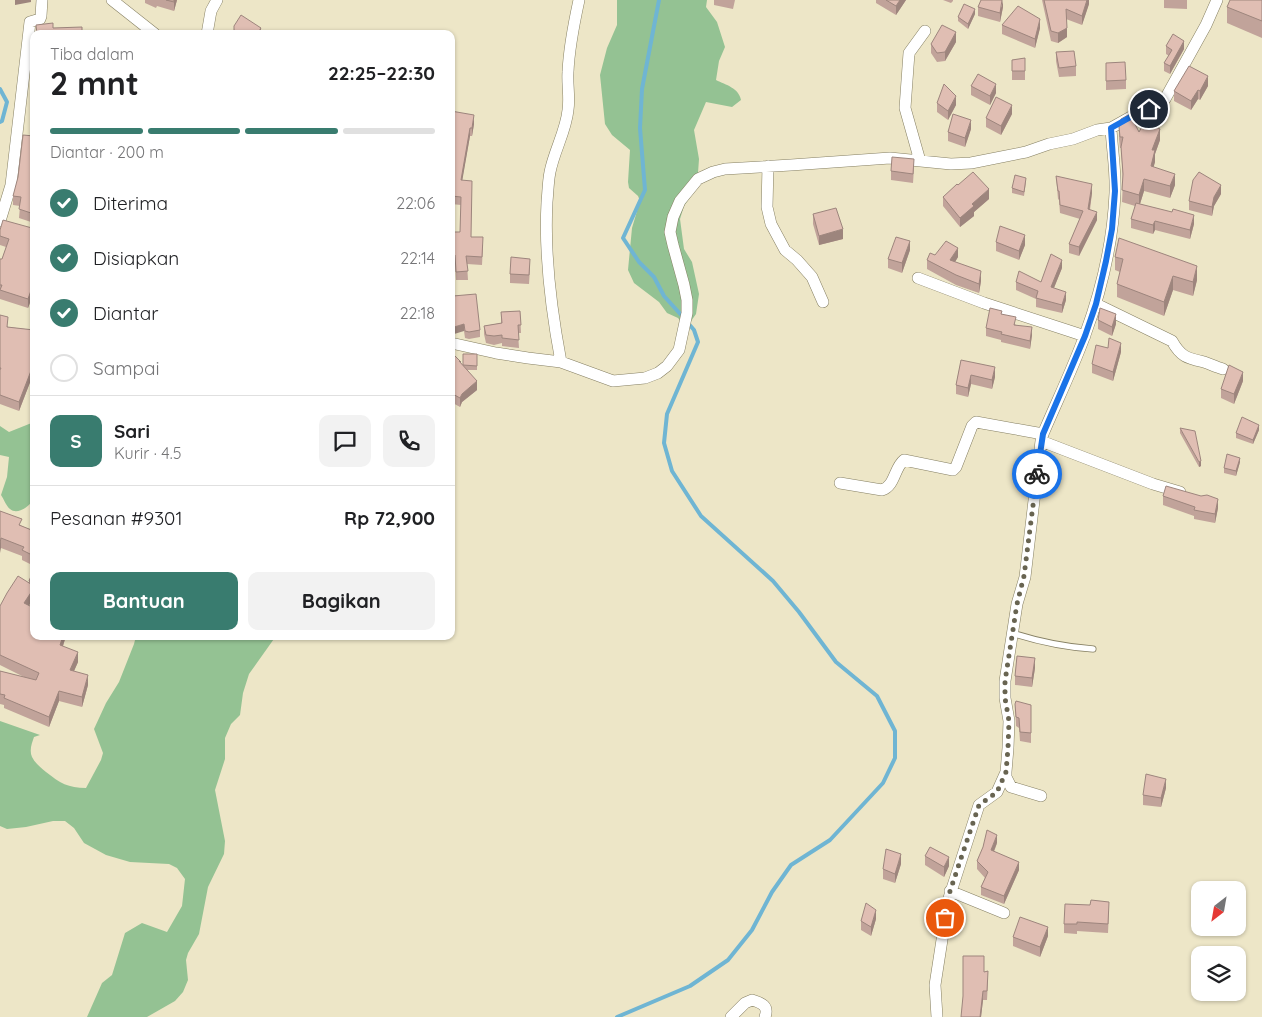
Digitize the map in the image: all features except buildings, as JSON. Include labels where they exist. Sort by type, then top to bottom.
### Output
[{"type":"street","points":[[3,221],[10,185],[30,22],[40,19],[42,0]]},
{"type":"street","points":[[208,30],[210,11],[216,0]]},
{"type":"street","points":[[561,362],[553,319],[547,259],[546,221],[550,173],[568,111],[568,73],[579,0]]},
{"type":"street","points":[[455,344],[496,354],[561,362],[614,381],[645,378],[658,373],[667,366],[679,350],[688,313],[686,292],[670,232],[673,217],[680,201],[698,179],[725,169],[890,158],[951,164],[971,163],[1026,152],[1097,130],[1111,128],[1165,99],[1206,25],[1217,0]]},
{"type":"street","points":[[119,2],[150,30]]},
{"type":"street","points":[[920,161],[905,108],[910,54],[925,31]]},
{"type":"street","points":[[1041,796],[1011,787],[1006,777],[1009,721],[1005,698],[1005,681],[1017,604],[1024,576],[1042,437],[1085,336],[1096,304],[1106,261],[1112,229],[1115,191],[1111,128]]},
{"type":"street","points":[[768,166],[767,207],[771,224],[785,250],[812,277],[823,302]]},
{"type":"street","points":[[918,278],[984,303],[1085,336]]},
{"type":"street","points":[[1096,304],[1172,341],[1178,351],[1187,358],[1222,369]]},
{"type":"street","points":[[840,483],[882,490],[888,488],[904,460],[953,470],[956,467],[972,426],[976,422],[1042,437],[1154,484],[1187,494]]},
{"type":"street","points":[[937,1017],[936,985],[950,891],[979,805],[997,792],[1006,772]]},
{"type":"street","points":[[950,891],[1004,913]]},
{"type":"street","points":[[731,1017],[745,1003],[752,1000],[766,1008],[765,1017]]},
{"type":"lane","points":[[1012,633],[1032,640],[1070,648],[1093,649]]},
{"type":"green space","points":[[617,0],[707,0],[706,7],[717,22],[725,47],[719,61],[716,80],[735,90],[741,100],[732,107],[706,102],[694,130],[699,159],[697,187],[684,206],[680,219],[684,249],[692,262],[699,294],[696,314],[689,324],[683,324],[678,318],[667,313],[659,302],[634,283],[628,270],[632,228],[640,201],[638,196],[629,188],[630,150],[612,135],[605,124],[600,75],[607,48],[617,25]]},
{"type":"green space","points":[[30,424],[30,504],[24,509],[17,511],[13,511],[7,506],[1,495],[7,477],[9,457],[0,455],[0,426],[9,432]]},
{"type":"green space","points":[[135,640],[273,640],[249,674],[243,693],[240,715],[231,724],[225,738],[225,759],[215,790],[225,841],[224,854],[208,887],[199,934],[188,953],[186,960],[188,980],[183,992],[175,1001],[147,1017],[87,1017],[102,983],[112,975],[125,933],[142,923],[167,932],[182,906],[185,879],[177,868],[169,864],[130,862],[106,855],[84,843],[74,828],[65,821],[53,821],[7,829],[0,826],[0,721],[40,735],[34,737],[31,747],[31,754],[36,763],[64,784],[86,788],[103,753],[94,729],[106,703],[119,682]]},
{"type":"waterway","points":[[659,0],[642,89],[640,128],[645,190],[623,238],[639,262],[654,277],[664,296],[683,317]]},
{"type":"waterway","points":[[0,89],[7,102],[2,121],[0,122]]},
{"type":"waterway","points":[[617,1017],[690,986],[728,960],[752,930],[772,892],[791,865],[830,840],[883,783],[895,758],[895,731],[877,696],[836,662],[773,581],[701,516],[672,471],[664,443],[667,414],[698,342],[694,330],[688,323]]},
{"type":"way so far","points":[[945,918],[950,891],[979,805],[997,792],[1006,772],[1009,721],[1005,698],[1005,681],[1017,604],[1024,576],[1037,474]]},
{"type":"route","points":[[1037,474],[1043,434],[1085,336],[1096,304],[1106,261],[1112,229],[1115,191],[1111,128],[1149,109]]}]
